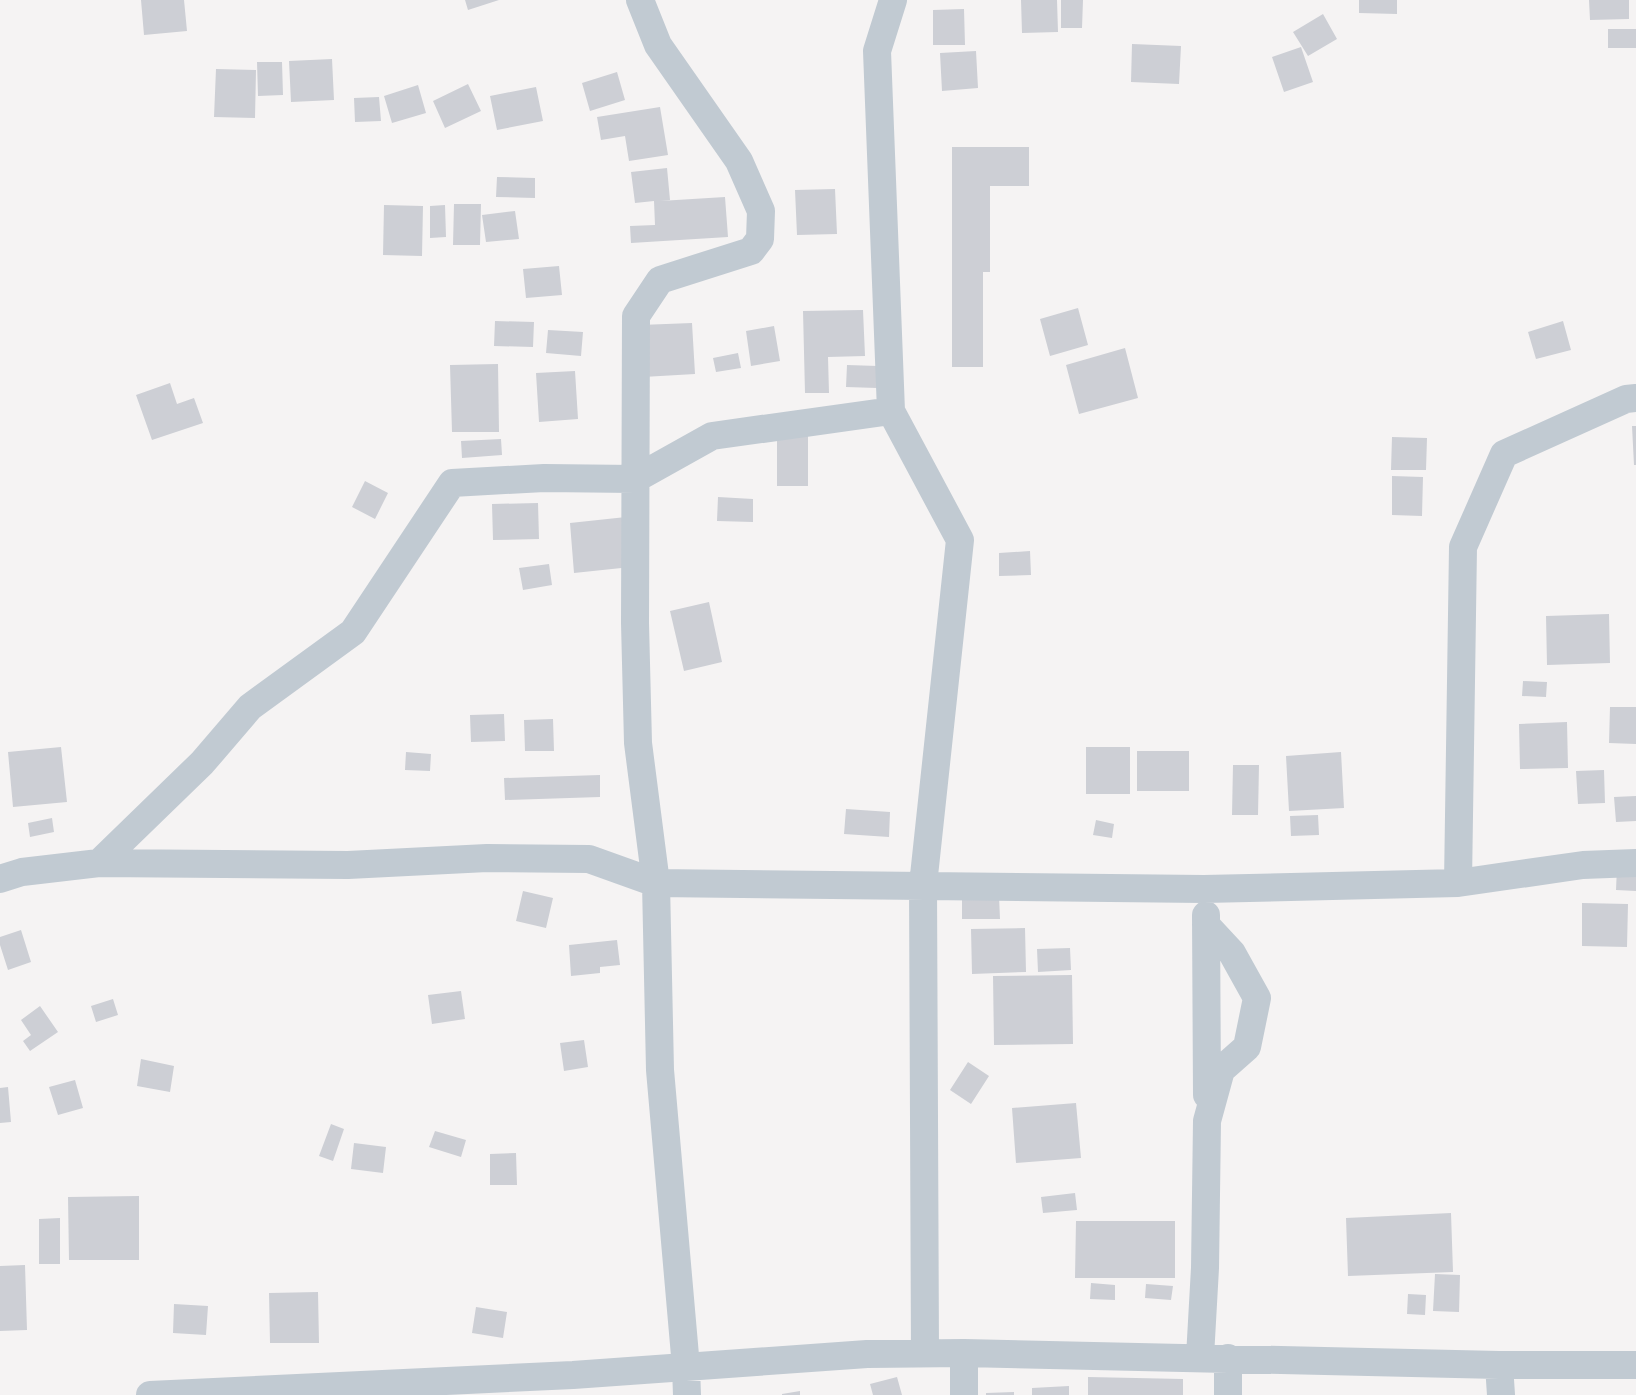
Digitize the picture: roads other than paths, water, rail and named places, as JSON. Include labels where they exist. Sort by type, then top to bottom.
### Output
[{"type":"street","points":[[640,0],[658,45],[739,160],[761,211],[760,239],[750,251],[660,280],[636,316],[635,479],[638,743],[656,882],[660,1070],[687,1395]]},
{"type":"street","points":[[893,0],[877,51],[891,412],[960,540],[923,885],[925,1353]]},
{"type":"street","points":[[1458,882],[1463,547],[1504,454],[1626,399],[1636,398]]},
{"type":"street","points":[[99,863],[202,763],[250,707],[353,632],[452,483],[544,478],[635,479],[712,436],[891,412]]},
{"type":"street","points":[[0,879],[22,872],[99,863],[348,865],[488,858],[589,859],[656,882],[1204,889],[1458,882],[1583,865],[1636,863]]},
{"type":"street","points":[[1200,1358],[1206,1241],[1206,925],[1204,889]]},
{"type":"street","points":[[1206,925],[1232,953],[1257,998],[1247,1047],[1221,1070],[1207,1122]]},
{"type":"street","points":[[964,1353],[964,1395]]},
{"type":"street","points":[[150,1395],[497,1387],[686,1367],[868,1354],[964,1353],[1499,1365],[1636,1365]]},
{"type":"street","points":[[1228,1358],[1228,1395]]},
{"type":"street","points":[[1499,1365],[1500,1395]]}]
